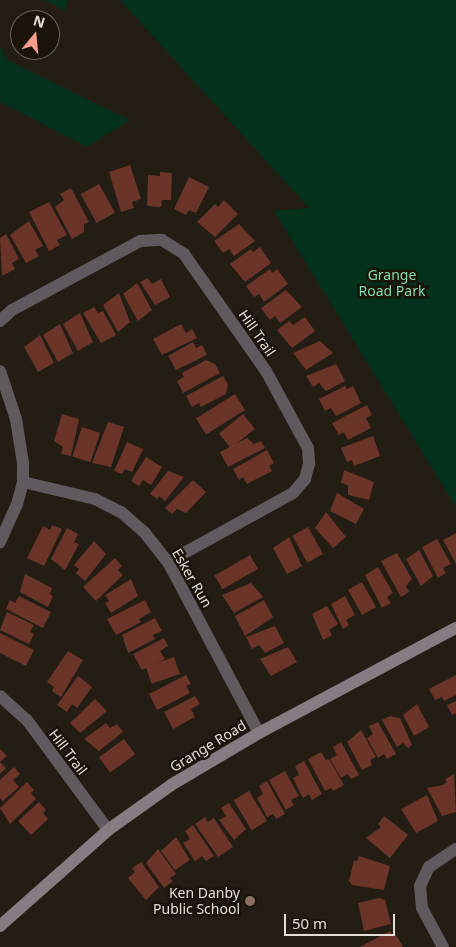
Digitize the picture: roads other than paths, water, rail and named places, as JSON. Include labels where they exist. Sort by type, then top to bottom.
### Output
[{"type":"street","name":"Hill Trail","points":[[0,321],[12,310],[140,241],[162,240],[184,254],[266,371],[308,448],[309,464],[305,479],[293,493],[168,562]]},
{"type":"street","points":[[0,371],[21,438],[23,482],[0,542]]},
{"type":"street","name":"Esker Run","points":[[23,482],[95,499],[121,512],[145,533],[168,562],[259,733]]},
{"type":"street","name":"Grange Road","points":[[0,926],[108,830],[198,768],[259,733],[456,628]]},
{"type":"street","name":"Hill Trail","points":[[0,696],[26,720],[108,830]]},
{"type":"street","points":[[444,947],[422,908],[420,886],[429,867],[456,849]]},
{"type":"place","name":"Ken Danby Public School","points":[[250,901]]},
{"type":"park label","name":"Grange Road Park","points":[[392,284]]}]
